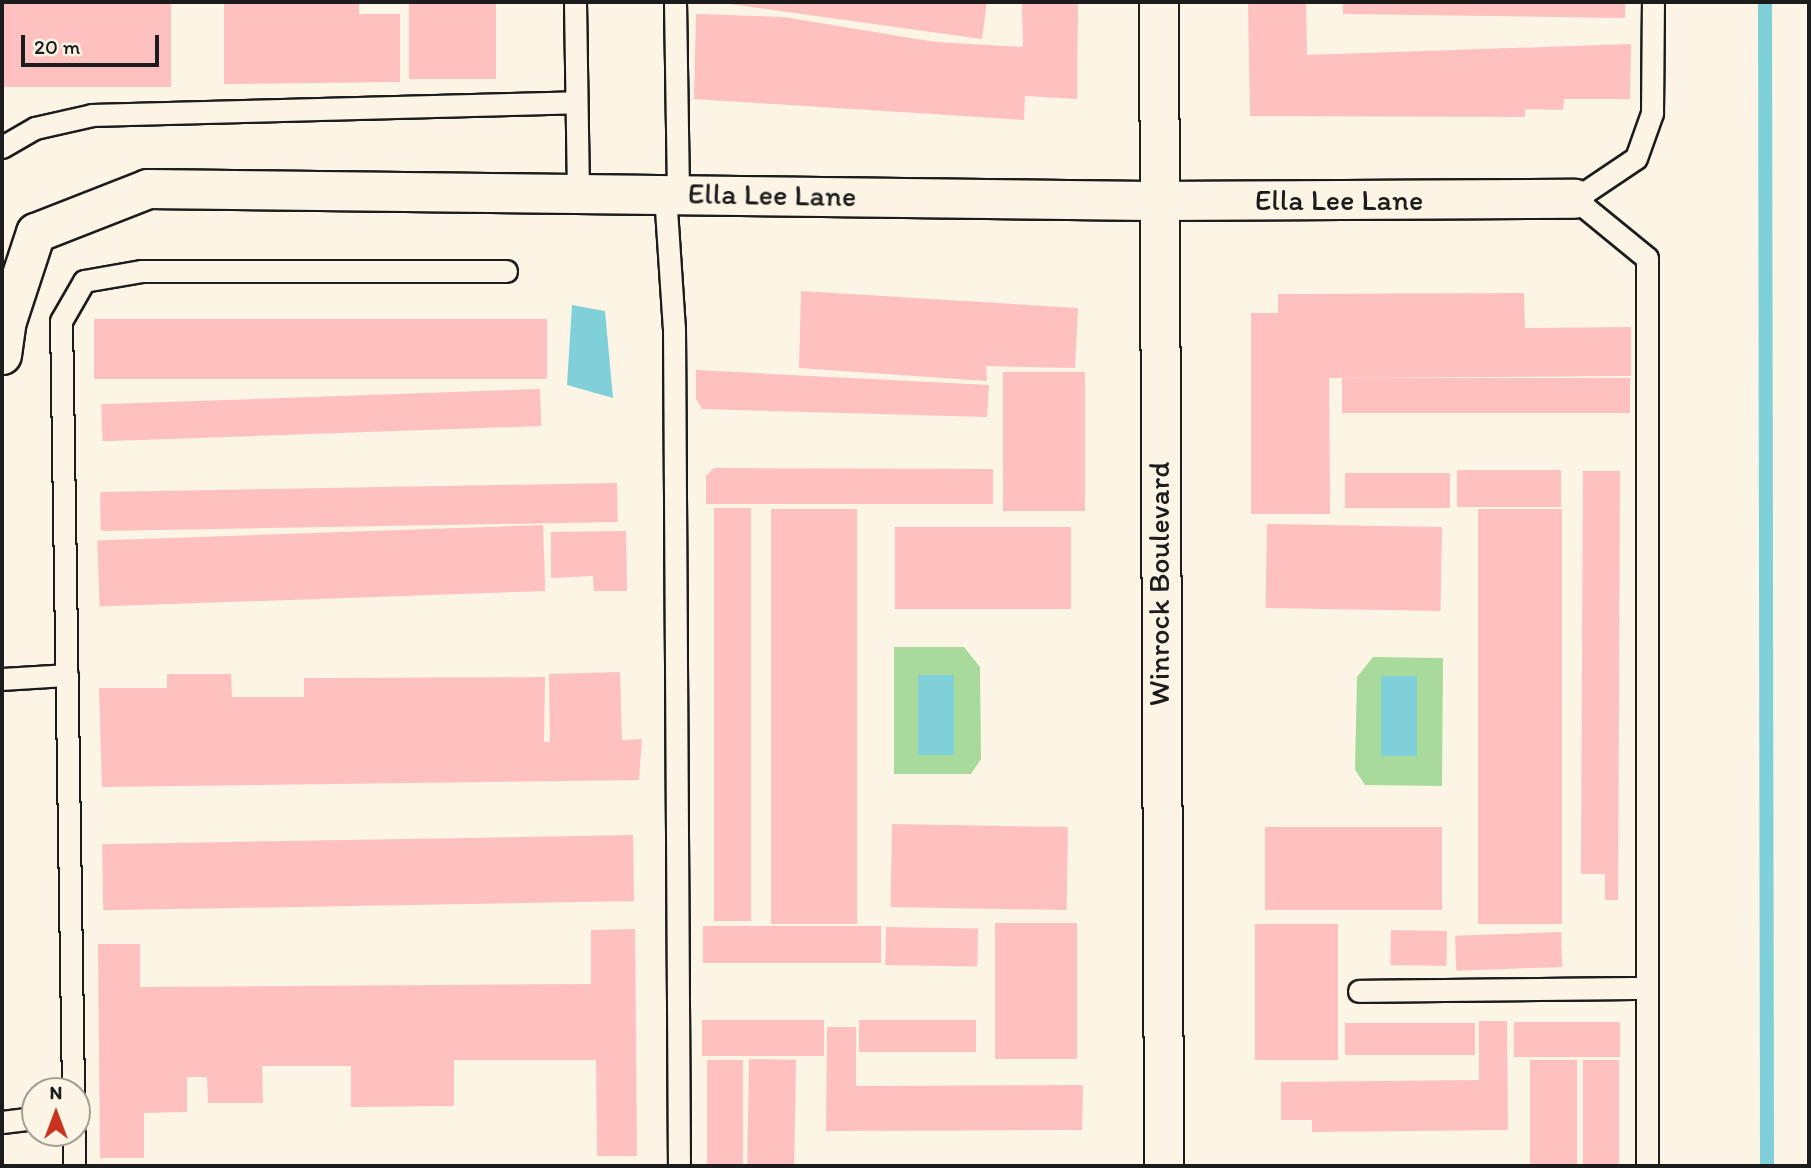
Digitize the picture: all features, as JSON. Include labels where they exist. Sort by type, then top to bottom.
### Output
[{"type":"street","name":"Winrock Boulevard","points":[[1159,2],[1157,201],[1164,1166]]},
{"type":"street","name":"Ella Lee Lane","points":[[2,355],[17,288],[36,233],[148,189],[1157,201],[1575,199]]},
{"type":"lane","points":[[575,2],[578,193]]},
{"type":"lane","points":[[675,2],[672,194],[679,1166]]},
{"type":"lane","points":[[1647,1166],[1647,258],[1575,199],[1636,158],[1652,113],[1653,2]]},
{"type":"lane","points":[[2,147],[35,128],[92,115],[576,102]]},
{"type":"lane","points":[[73,1077],[61,321],[84,281],[142,271],[506,271]]},
{"type":"lane","points":[[2,679],[67,675]]},
{"type":"lane","points":[[1359,991],[1647,988]]},
{"type":"lane","points":[[2,1122],[21,1120]]},
{"type":"lane","points":[[74,1147],[75,1166]]},
{"type":"green space","points":[[894,647],[964,647],[980,667],[981,759],[971,774],[894,774]]},
{"type":"green space","points":[[1373,657],[1443,658],[1442,786],[1365,785],[1355,770],[1357,677]]},
{"type":"water","points":[[572,305],[605,311],[613,398],[567,385]]},
{"type":"water","points":[[918,675],[954,675],[954,755],[918,755]]},
{"type":"water","points":[[1381,676],[1417,676],[1417,756],[1381,756]]},
{"type":"building","points":[[2,2],[171,2],[171,87],[2,87]]},
{"type":"building","points":[[224,2],[359,2],[359,14],[400,14],[400,82],[224,84]]},
{"type":"building","points":[[409,2],[496,2],[496,79],[409,79]]},
{"type":"building","points":[[715,2],[987,2],[982,39]]},
{"type":"building","points":[[1022,2],[1078,2],[1077,99],[1025,96],[1024,120],[694,99],[696,14],[784,17],[935,42],[1023,47]]},
{"type":"building","points":[[1248,2],[1306,2],[1307,55],[1631,44],[1630,99],[1564,99],[1563,110],[1525,109],[1525,117],[1250,116]]},
{"type":"building","points":[[1343,2],[1625,2],[1625,18],[1343,14]]},
{"type":"building","points":[[801,291],[1078,308],[1075,368],[986,366],[987,381],[799,368]]},
{"type":"building","points":[[1524,293],[1525,328],[1631,327],[1631,376],[1329,378],[1330,514],[1251,514],[1251,313],[1278,313],[1278,294]]},
{"type":"building","points":[[94,319],[547,319],[547,379],[94,379]]},
{"type":"building","points":[[696,370],[989,385],[987,417],[702,409],[696,399]]},
{"type":"building","points":[[1003,372],[1085,372],[1085,511],[1003,511]]},
{"type":"building","points":[[1342,378],[1630,378],[1630,413],[1342,413]]},
{"type":"building","points":[[540,389],[541,426],[103,441],[101,404]]},
{"type":"building","points":[[714,468],[993,469],[993,504],[706,504],[706,476]]},
{"type":"building","points":[[1457,470],[1561,470],[1561,507],[1457,507]]},
{"type":"building","points":[[1583,471],[1620,471],[1618,900],[1605,900],[1605,874],[1581,874]]},
{"type":"building","points":[[1345,473],[1450,473],[1450,508],[1345,508]]},
{"type":"building","points":[[617,483],[618,522],[101,531],[100,492]]},
{"type":"building","points":[[714,508],[751,508],[751,921],[714,921]]},
{"type":"building","points":[[771,509],[857,509],[857,924],[771,924]]},
{"type":"building","points":[[1478,509],[1562,509],[1562,924],[1478,924]]},
{"type":"building","points":[[1267,524],[1442,527],[1441,611],[1266,608]]},
{"type":"building","points":[[543,525],[545,591],[100,607],[97,541]]},
{"type":"building","points":[[895,527],[1071,527],[1071,609],[895,609]]},
{"type":"building","points":[[626,531],[627,591],[594,591],[593,576],[551,578],[551,532]]},
{"type":"building","points":[[620,672],[622,740],[642,739],[639,780],[102,787],[99,688],[167,688],[167,674],[231,674],[232,697],[304,697],[304,678],[545,677],[544,742],[550,742],[549,674]]},
{"type":"building","points":[[892,824],[1068,827],[1067,910],[891,907]]},
{"type":"building","points":[[1265,827],[1442,827],[1442,910],[1265,910]]},
{"type":"building","points":[[633,835],[634,901],[103,910],[102,844]]},
{"type":"building","points":[[995,923],[1077,923],[1077,1059],[995,1059]]},
{"type":"building","points":[[1255,924],[1338,924],[1338,1060],[1255,1060]]},
{"type":"building","points":[[703,926],[881,926],[881,963],[703,963]]},
{"type":"building","points":[[886,927],[978,929],[977,967],[885,965]]},
{"type":"building","points":[[635,929],[637,1156],[597,1156],[596,1060],[454,1060],[454,1106],[351,1107],[351,1066],[262,1066],[263,1103],[208,1103],[207,1077],[187,1077],[187,1112],[144,1113],[144,1158],[100,1158],[98,944],[140,944],[140,987],[591,984],[591,930]]},
{"type":"building","points":[[1391,930],[1447,931],[1446,966],[1390,965]]},
{"type":"building","points":[[1561,932],[1562,967],[1456,971],[1455,936]]},
{"type":"building","points":[[702,1020],[824,1020],[824,1056],[702,1056]]},
{"type":"building","points":[[859,1020],[976,1020],[976,1052],[859,1052]]},
{"type":"building","points":[[1479,1021],[1507,1021],[1508,1130],[1312,1132],[1312,1120],[1281,1120],[1281,1082],[1479,1080]]},
{"type":"building","points":[[1514,1022],[1620,1022],[1620,1057],[1514,1057]]},
{"type":"building","points":[[1345,1023],[1475,1023],[1475,1055],[1345,1055]]},
{"type":"building","points":[[827,1027],[856,1027],[856,1086],[1083,1085],[1082,1130],[826,1131]]},
{"type":"building","points":[[749,1059],[796,1060],[794,1166],[747,1166]]},
{"type":"building","points":[[707,1060],[743,1060],[743,1166],[707,1166]]},
{"type":"building","points":[[1530,1060],[1577,1060],[1577,1166],[1530,1166]]},
{"type":"building","points":[[1583,1060],[1619,1060],[1619,1166],[1583,1166]]},
{"type":"waterway","points":[[1765,2],[1767,1166]]}]
